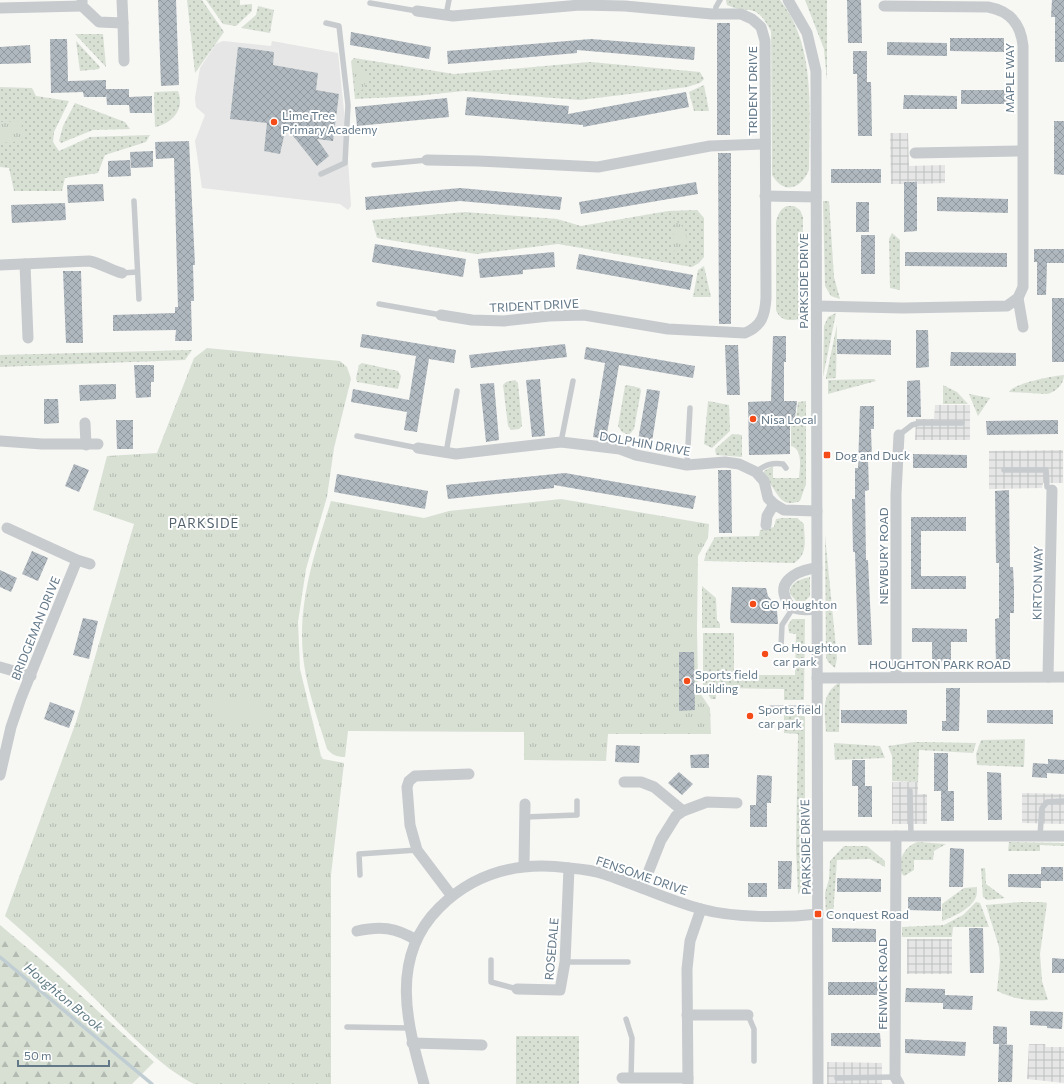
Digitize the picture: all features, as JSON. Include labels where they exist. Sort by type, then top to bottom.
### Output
[{"type":"street","points":[[122,0],[124,61]]},
{"type":"street","name":"PARKSIDE DRIVE","points":[[788,0],[807,33],[816,71],[818,1084]]},
{"type":"street","name":"TRIDENT DRIVE","points":[[417,11],[446,15],[478,15],[590,2],[715,14],[741,14],[752,19],[761,27],[765,41],[765,313],[760,324],[754,330],[745,333],[668,329],[584,315],[549,316],[504,321],[472,320],[441,315]]},
{"type":"street","points":[[7,5],[82,3],[99,22],[123,23]]},
{"type":"street","name":"MAPLE WAY","points":[[884,6],[973,6],[998,9],[1008,14],[1019,27],[1022,36],[1023,287],[1018,298],[1023,328]]},
{"type":"street","name":"TRIDENT DRIVE","points":[[428,160],[478,161],[598,168],[710,146],[765,144]]},
{"type":"street","points":[[915,153],[1022,151]]},
{"type":"street","points":[[765,196],[816,197]]},
{"type":"street","points":[[0,265],[89,261],[122,273]]},
{"type":"street","points":[[25,264],[28,338]]},
{"type":"street","points":[[817,306],[903,308],[1007,306],[1018,298]]},
{"type":"street","points":[[85,423],[86,445]]},
{"type":"street","name":"NEWBURY ROAD","points":[[896,677],[896,494],[899,435]]},
{"type":"street","points":[[0,441],[86,445],[98,444]]},
{"type":"street","name":"DOLPHIN DRIVE","points":[[418,448],[456,454],[561,442],[620,449],[636,455],[688,465],[725,462],[739,464],[756,472]]},
{"type":"street","points":[[756,472],[764,481],[768,498],[774,504],[784,510],[817,511]]},
{"type":"street","name":"KIRTON WAY","points":[[1048,677],[1052,490]]},
{"type":"street","points":[[766,525],[767,516],[774,504]]},
{"type":"street","points":[[7,528],[77,560],[90,564]]},
{"type":"street","name":"BRIDGEMAN DRIVE","points":[[0,775],[11,727],[50,624],[77,560]]},
{"type":"street","points":[[817,568],[807,569],[789,578],[785,586],[784,594],[788,603],[793,608],[802,610],[817,609]]},
{"type":"street","points":[[0,667],[31,676]]},
{"type":"street","name":"HOUGHTON PARK ROAD","points":[[817,678],[1064,677]]},
{"type":"street","points":[[452,895],[417,850],[410,825],[407,787],[409,781],[415,776],[469,774]]},
{"type":"street","points":[[624,782],[641,782],[654,787],[683,811]]},
{"type":"street","points":[[642,888],[661,840],[674,819],[683,811],[707,802],[737,803]]},
{"type":"street","points":[[524,865],[525,804]]},
{"type":"street","points":[[817,836],[1064,836]]},
{"type":"street","name":"FENWICK ROAD","points":[[896,836],[897,1080]]},
{"type":"street","name":"FENSOME DRIVE","points":[[424,1084],[409,1028],[406,988],[408,963],[416,940],[432,915],[452,895],[467,885],[494,873],[524,865],[569,868],[598,872],[701,909],[736,915],[818,914]]},
{"type":"street","name":"ROSEDALE","points":[[517,989],[560,990],[565,962],[569,868]]},
{"type":"street","points":[[626,1078],[688,1081],[686,969],[690,941],[701,909]]},
{"type":"street","points":[[357,931],[378,927],[401,931],[416,940]]},
{"type":"street","points":[[687,1015],[748,1015]]},
{"type":"street","points":[[412,1043],[482,1045]]},
{"type":"lane","points":[[446,15],[450,0]]},
{"type":"lane","points":[[715,14],[716,7],[720,0]]},
{"type":"lane","points":[[370,3],[417,11]]},
{"type":"lane","points":[[321,174],[345,163],[348,104],[339,26],[326,23]]},
{"type":"lane","points":[[374,165],[428,160]]},
{"type":"lane","points":[[134,201],[139,299]]},
{"type":"lane","points":[[122,273],[137,272]]},
{"type":"lane","points":[[379,304],[441,315]]},
{"type":"lane","points":[[561,442],[573,381]]},
{"type":"lane","points":[[446,453],[457,391]]},
{"type":"lane","points":[[688,465],[690,408]]},
{"type":"lane","points":[[899,435],[912,425],[962,423]]},
{"type":"lane","points":[[357,436],[418,448]]},
{"type":"lane","points":[[756,472],[766,465],[775,462],[783,464],[786,468]]},
{"type":"lane","points":[[1004,470],[1046,470],[1046,487],[1052,490]]},
{"type":"lane","points":[[781,647],[782,625],[793,608]]},
{"type":"lane","points":[[771,708],[817,708]]},
{"type":"lane","points":[[910,791],[911,836]]},
{"type":"lane","points":[[525,817],[577,815],[577,801]]},
{"type":"lane","points":[[1040,835],[1042,808],[1047,802],[1064,801]]},
{"type":"lane","points":[[360,875],[359,854],[417,850]]},
{"type":"lane","points":[[491,960],[491,982],[517,989]]},
{"type":"lane","points":[[565,962],[628,962]]},
{"type":"lane","points":[[748,1015],[754,1029],[754,1061]]},
{"type":"lane","points":[[626,1019],[632,1038],[626,1078]]},
{"type":"lane","points":[[347,1027],[409,1028]]},
{"type":"lane","points":[[837,1078],[897,1080]]},
{"type":"shaded area","name":"Lime Tree Primary Academy","points":[[223,41],[271,46],[272,41],[338,53],[346,130],[351,206],[348,210],[340,204],[202,188],[195,141],[205,115],[196,107],[195,98],[200,68],[216,44]]},
{"type":"shaded area","points":[[890,133],[908,133],[909,166],[945,165],[945,183],[918,184],[917,182],[904,182],[904,184],[891,184]]},
{"type":"shaded area","points":[[935,405],[970,405],[970,440],[915,440],[916,419],[934,419]]},
{"type":"shaded area","points":[[1063,450],[1063,483],[1043,483],[1042,488],[989,489],[989,451]]},
{"type":"shaded area","points":[[892,782],[918,782],[918,794],[927,794],[927,824],[892,824]]},
{"type":"shaded area","points":[[1022,793],[1064,794],[1064,824],[1022,823]]},
{"type":"shaded area","points":[[907,939],[952,939],[952,974],[907,974]]},
{"type":"shaded area","points":[[1029,1044],[1045,1044],[1046,1047],[1064,1047],[1064,1083],[1027,1079]]},
{"type":"shaded area","points":[[827,1062],[882,1063],[882,1084],[827,1084]]},
{"type":"green space","points":[[187,0],[202,0],[224,32],[195,73]]},
{"type":"green space","points":[[206,0],[240,0],[240,5],[252,4],[252,11],[236,26],[223,24]]},
{"type":"green space","points":[[726,0],[780,0],[792,18],[800,38],[805,59],[810,104],[809,170],[802,182],[792,187],[782,185],[772,175],[771,31],[765,21],[756,12],[727,5]]},
{"type":"green space","points":[[805,0],[827,0],[827,81],[824,49]]},
{"type":"green space","points":[[258,6],[274,10],[270,33],[241,28],[256,15]]},
{"type":"green space","points":[[75,34],[103,34],[106,67]]},
{"type":"green space","points":[[76,41],[100,67],[99,69],[80,71]]},
{"type":"green space","points":[[354,58],[454,74],[590,62],[700,72],[704,79],[700,83],[687,87],[580,100],[464,91],[415,96],[355,99],[351,61]]},
{"type":"green space","points":[[352,62],[362,69],[368,77],[363,89],[356,95]]},
{"type":"green space","points":[[704,85],[709,111],[694,111],[689,92]]},
{"type":"green space","points":[[0,87],[32,88],[36,96],[69,101],[54,132],[53,142],[59,151],[90,137],[150,135],[146,142],[105,155],[98,173],[65,178],[62,191],[14,191],[9,168],[0,167]]},
{"type":"green space","points":[[178,91],[180,104],[176,114],[172,119],[155,127],[154,92]]},
{"type":"green space","points":[[75,103],[125,122],[130,129],[93,130],[61,143],[59,141],[63,126]]},
{"type":"green space","points":[[21,121],[24,141],[0,143],[0,122]]},
{"type":"green space","points":[[823,201],[829,201],[834,277],[840,299],[831,296],[825,286]]},
{"type":"green space","points":[[787,206],[794,206],[800,210],[803,217],[802,319],[790,320],[781,317],[776,310],[776,222],[780,212]]},
{"type":"green space","points":[[697,210],[704,218],[704,257],[699,263],[692,267],[558,244],[476,254],[377,238],[372,220],[465,212],[557,219],[581,226],[668,211]]},
{"type":"green space","points":[[675,220],[684,228],[687,238],[682,247],[671,252]]},
{"type":"green space","points":[[892,233],[900,240],[900,290],[890,288],[889,239]]},
{"type":"green space","points":[[704,266],[711,297],[693,297],[698,270]]},
{"type":"green space","points":[[836,313],[823,377],[824,326],[828,317]]},
{"type":"green space","points":[[837,325],[836,378],[826,379],[826,377]]},
{"type":"green space","points":[[207,348],[340,361],[347,367],[351,379],[334,448],[327,497],[306,569],[298,622],[300,669],[321,756],[323,759],[344,763],[331,875],[331,1084],[194,1084],[165,1065],[136,1040],[65,970],[5,916],[76,722],[134,524],[93,510],[107,456],[157,453],[194,358]]},
{"type":"green space","points":[[192,350],[185,360],[0,367],[0,355]]},
{"type":"green space","points":[[362,363],[398,371],[401,376],[398,389],[357,382],[356,378],[359,365]]},
{"type":"green space","points":[[1064,375],[1061,384],[1047,394],[1009,392],[1012,389],[1026,383],[1043,378]]},
{"type":"green space","points":[[874,379],[876,381],[828,394],[828,380]]},
{"type":"green space","points":[[515,380],[518,383],[522,426],[519,429],[511,430],[508,426],[503,385],[506,382]]},
{"type":"green space","points":[[627,385],[640,388],[641,391],[634,429],[629,435],[622,432],[618,426],[625,386]]},
{"type":"green space","points":[[943,385],[957,392],[968,404],[943,404]]},
{"type":"green space","points":[[969,394],[990,398],[978,416]]},
{"type":"green space","points":[[708,401],[729,405],[730,431],[712,448],[704,444]]},
{"type":"green space","points":[[806,401],[806,484],[800,501],[789,503],[785,502],[779,497],[766,479],[764,471],[773,466],[773,478],[799,478],[800,459],[795,448],[791,446],[791,426],[796,418],[798,402]]},
{"type":"green space","points":[[732,434],[742,435],[742,457],[716,455],[715,449]]},
{"type":"green space","points":[[561,499],[709,524],[708,538],[698,556],[697,628],[698,690],[710,708],[711,734],[608,734],[606,761],[524,760],[524,732],[348,731],[345,757],[340,757],[329,751],[327,749],[308,686],[302,643],[302,622],[308,581],[318,541],[331,501],[424,518],[449,511]]},
{"type":"green space","points":[[797,518],[804,524],[804,551],[799,559],[794,563],[704,561],[706,553],[715,537],[759,536],[760,530],[774,527],[776,519]]},
{"type":"green space","points":[[825,536],[837,658],[835,668],[828,662],[826,657]]},
{"type":"green space","points":[[810,577],[810,596],[805,601],[796,601],[790,594],[791,587],[799,580]]},
{"type":"green space","points":[[702,586],[716,598],[717,620],[720,624],[720,628],[702,628]]},
{"type":"green space","points":[[792,619],[805,619],[804,700],[784,700],[784,689],[716,688],[716,699],[711,699],[703,686],[703,633],[734,633],[734,675],[795,675],[796,634],[789,633],[788,625]]},
{"type":"green space","points":[[840,682],[839,732],[826,732],[825,704],[829,692]]},
{"type":"green space","points":[[217,697],[266,698],[265,723],[216,723]]},
{"type":"green space","points":[[784,714],[801,714],[805,717],[805,886],[798,894],[796,848],[798,734],[784,733]]},
{"type":"green space","points":[[1025,739],[1024,767],[977,765],[976,754],[981,740]]},
{"type":"green space","points":[[915,742],[976,743],[973,753],[919,750],[918,782],[892,781],[892,756],[888,746]]},
{"type":"green space","points":[[834,743],[880,746],[885,758],[835,760]]},
{"type":"green space","points":[[918,842],[946,844],[934,851],[933,860],[914,860],[914,870],[904,876],[900,867],[902,856],[908,847]]},
{"type":"green space","points":[[1009,842],[1064,843],[1064,846],[1040,845],[1040,851],[1008,851]]},
{"type":"green space","points":[[844,846],[867,846],[885,861],[885,867],[870,859],[837,860],[833,916],[826,917],[825,893],[829,879],[830,861]]},
{"type":"green space","points":[[981,868],[985,868],[986,884],[1005,898],[987,900],[983,897]]},
{"type":"green space","points":[[977,887],[977,893],[974,901],[966,909],[942,921],[942,904],[964,888]]},
{"type":"green space","points":[[976,902],[980,903],[989,927],[953,927],[952,937],[902,937],[902,927],[944,925],[963,915]]},
{"type":"green space","points":[[1020,902],[1047,903],[1040,954],[1042,981],[1048,1000],[1022,999],[997,991],[1000,961],[999,947],[986,905]]},
{"type":"green space","points":[[0,925],[44,962],[154,1062],[132,1084],[0,1084]]},
{"type":"green space","points":[[516,1036],[579,1036],[579,1084],[516,1084]]},
{"type":"building","points":[[158,0],[176,0],[179,85],[161,86]]},
{"type":"building","points":[[847,0],[861,0],[862,43],[848,43]]},
{"type":"building","points":[[1052,0],[1064,0],[1064,62],[1055,62],[1055,17],[1051,17]]},
{"type":"building","points":[[717,23],[730,23],[730,135],[717,135]]},
{"type":"building","points":[[351,32],[431,47],[429,59],[350,45]]},
{"type":"building","points":[[950,38],[1004,38],[1004,52],[950,51]]},
{"type":"building","points":[[50,39],[67,39],[68,81],[106,80],[106,89],[129,89],[129,97],[152,96],[152,113],[130,113],[129,105],[107,105],[106,92],[106,97],[84,97],[83,92],[51,93]]},
{"type":"building","points":[[591,39],[695,47],[694,60],[577,50],[577,53],[448,64],[447,51]]},
{"type":"building","points":[[887,42],[947,43],[947,56],[887,55]]},
{"type":"building","points":[[30,45],[31,63],[0,64],[0,47]]},
{"type":"building","points":[[238,47],[274,52],[273,65],[318,73],[316,90],[339,94],[333,141],[317,139],[329,156],[317,166],[286,127],[280,154],[264,151],[267,123],[230,119]]},
{"type":"building","points":[[853,51],[867,51],[867,82],[871,82],[872,136],[858,136],[857,74],[853,74]]},
{"type":"building","points":[[961,90],[1008,90],[1008,104],[961,104]]},
{"type":"building","points":[[686,92],[689,107],[583,127],[583,125],[465,115],[467,97],[569,106],[568,114]]},
{"type":"building","points":[[904,95],[957,96],[957,109],[903,109]]},
{"type":"building","points":[[447,98],[449,117],[357,126],[355,107]]},
{"type":"building","points":[[1054,121],[1064,121],[1064,175],[1054,174]]},
{"type":"building","points":[[189,141],[195,265],[193,265],[194,301],[191,301],[192,341],[175,341],[176,330],[113,331],[113,315],[175,313],[175,307],[178,307],[174,158],[156,159],[155,142]]},
{"type":"building","points":[[153,151],[153,167],[131,168],[130,152]]},
{"type":"building","points":[[718,153],[731,153],[731,324],[719,324]]},
{"type":"building","points":[[130,160],[131,176],[108,177],[108,161]]},
{"type":"building","points":[[831,169],[881,169],[881,183],[831,183]]},
{"type":"building","points":[[696,182],[698,194],[581,214],[579,202]]},
{"type":"building","points":[[904,182],[917,182],[917,231],[904,232]]},
{"type":"building","points":[[103,184],[104,201],[68,203],[67,185]]},
{"type":"building","points":[[460,188],[562,197],[560,210],[460,201],[366,210],[365,197]]},
{"type":"building","points":[[937,197],[1008,199],[1008,213],[937,211]]},
{"type":"building","points":[[856,202],[869,202],[869,232],[856,232]]},
{"type":"building","points":[[65,203],[66,220],[12,223],[11,205]]},
{"type":"building","points":[[861,235],[875,235],[875,274],[861,274]]},
{"type":"building","points":[[375,244],[466,259],[463,277],[372,262]]},
{"type":"building","points":[[1034,249],[1064,249],[1064,263],[1047,263],[1046,295],[1037,295],[1037,262],[1034,262]]},
{"type":"building","points":[[554,252],[555,267],[523,270],[523,274],[480,278],[478,259]]},
{"type":"building","points":[[905,252],[1007,253],[1007,267],[905,266]]},
{"type":"building","points":[[579,254],[693,275],[690,290],[576,269]]},
{"type":"building","points":[[63,271],[81,271],[83,343],[66,343]]},
{"type":"building","points":[[1052,298],[1064,298],[1064,362],[1052,362]]},
{"type":"building","points":[[916,330],[928,330],[929,367],[916,368]]},
{"type":"building","points":[[362,334],[456,350],[454,363],[429,359],[417,432],[404,430],[407,412],[351,402],[353,389],[409,400],[416,356],[360,347]]},
{"type":"building","points":[[773,336],[786,336],[784,401],[797,401],[795,418],[790,426],[790,454],[749,455],[748,402],[771,401]]},
{"type":"building","points":[[837,339],[891,340],[891,355],[837,354]]},
{"type":"building","points":[[565,344],[567,357],[471,368],[469,355]]},
{"type":"building","points":[[725,345],[738,345],[740,395],[727,395]]},
{"type":"building","points":[[586,347],[695,366],[693,378],[619,365],[606,439],[593,437],[605,363],[584,359]]},
{"type":"building","points":[[951,352],[1016,353],[1016,366],[950,366]]},
{"type":"building","points":[[134,365],[154,365],[154,382],[151,382],[151,397],[136,398]]},
{"type":"building","points":[[540,379],[545,436],[532,437],[526,380]]},
{"type":"building","points":[[920,380],[921,417],[907,417],[907,381]]},
{"type":"building","points":[[494,383],[499,440],[486,442],[480,384]]},
{"type":"building","points":[[116,384],[116,399],[80,401],[79,385]]},
{"type":"building","points":[[647,389],[660,391],[651,448],[637,446]]},
{"type":"building","points":[[44,399],[58,399],[59,423],[44,424]]},
{"type":"building","points":[[860,406],[874,406],[874,429],[871,429],[872,460],[868,460],[869,490],[865,491],[866,560],[868,560],[872,645],[858,645],[855,552],[853,552],[852,499],[855,499],[855,468],[858,468]]},
{"type":"building","points":[[116,420],[133,420],[133,449],[117,449]]},
{"type":"building","points":[[1058,420],[1058,434],[987,435],[986,421]]},
{"type":"building","points":[[913,454],[967,455],[967,468],[913,468]]},
{"type":"building","points":[[74,464],[89,470],[79,492],[65,486]]},
{"type":"building","points":[[718,470],[731,470],[732,533],[719,533]]},
{"type":"building","points":[[565,473],[696,496],[693,509],[554,485],[554,488],[448,499],[446,485]]},
{"type":"building","points":[[337,474],[428,491],[425,509],[334,492]]},
{"type":"building","points":[[1009,490],[1010,567],[1013,567],[1014,613],[1010,613],[1010,665],[996,665],[995,619],[999,618],[999,563],[996,563],[995,491]]},
{"type":"building","points":[[911,517],[966,517],[966,531],[921,531],[921,576],[966,576],[966,589],[911,589]]},
{"type":"building","points":[[32,551],[48,558],[38,581],[22,574]]},
{"type":"building","points":[[0,570],[17,578],[11,592],[0,587]]},
{"type":"building","name":"GO Houghton","points":[[732,587],[766,588],[768,596],[774,603],[777,611],[778,624],[731,623]]},
{"type":"building","points":[[83,618],[98,621],[89,659],[73,655]]},
{"type":"building","points":[[912,628],[967,629],[967,642],[951,642],[951,661],[932,662],[932,642],[912,642]]},
{"type":"building","name":"Sports field building","points":[[679,652],[694,652],[695,710],[679,711]]},
{"type":"building","points":[[946,688],[960,688],[959,731],[942,731],[942,721],[946,721]]},
{"type":"building","points":[[50,702],[75,711],[69,728],[44,719]]},
{"type":"building","points":[[841,710],[907,710],[907,724],[841,723]]},
{"type":"building","points":[[987,710],[1053,710],[1053,724],[987,723]]},
{"type":"building","points":[[616,745],[640,746],[639,763],[615,762]]},
{"type":"building","points":[[934,753],[948,753],[948,791],[954,791],[954,821],[941,821],[941,791],[934,791]]},
{"type":"building","points":[[709,754],[709,768],[691,768],[690,755]]},
{"type":"building","points":[[1048,759],[1064,760],[1064,774],[1047,773],[1047,778],[1032,777],[1033,763],[1048,764]]},
{"type":"building","points":[[852,760],[865,760],[865,786],[872,786],[872,817],[858,817],[858,786],[852,786]]},
{"type":"building","points":[[679,772],[693,784],[682,795],[668,783]]},
{"type":"building","points":[[987,772],[1001,773],[1002,820],[988,820]]},
{"type":"building","points":[[757,775],[772,776],[771,803],[767,803],[767,827],[750,827],[750,805],[756,805]]},
{"type":"building","points":[[950,848],[964,849],[963,887],[949,887]]},
{"type":"building","points":[[778,861],[792,861],[791,889],[778,889]]},
{"type":"building","points":[[1041,867],[1063,867],[1063,881],[1041,881],[1041,888],[1008,887],[1008,874],[1041,874]]},
{"type":"building","points":[[837,878],[881,879],[881,892],[837,892]]},
{"type":"building","points":[[748,883],[767,883],[767,897],[748,897]]},
{"type":"building","points":[[908,897],[941,897],[941,911],[908,910]]},
{"type":"building","points":[[832,928],[876,929],[876,942],[832,942]]},
{"type":"building","points":[[969,928],[983,928],[984,973],[970,973]]},
{"type":"building","points":[[1052,958],[1064,959],[1064,973],[1052,973]]},
{"type":"building","points":[[828,982],[878,982],[878,995],[828,995]]},
{"type":"building","points":[[906,988],[945,989],[945,995],[973,996],[972,1010],[943,1009],[943,1003],[905,1002]]},
{"type":"building","points":[[1030,1011],[1063,1012],[1062,1029],[1030,1025]]},
{"type":"building","points":[[993,1026],[1007,1027],[1007,1044],[993,1044]]},
{"type":"building","points":[[831,1033],[880,1033],[881,1047],[831,1046]]},
{"type":"building","points":[[905,1039],[966,1042],[965,1056],[905,1053]]},
{"type":"building","points":[[999,1044],[1013,1045],[1012,1082],[998,1082]]},
{"type":"waterway","name":"Houghton Brook","points":[[0,957],[152,1084]]},
{"type":"place","name":"Lime Tree Primary Academy","points":[[274,122]]},
{"type":"place","name":"Nisa Local","points":[[753,419]]},
{"type":"place","name":"Dog and Duck","points":[[827,455]]},
{"type":"place","name":"GO Houghton","points":[[753,604]]},
{"type":"place","name":"Go Houghton car park","points":[[765,654]]},
{"type":"place","name":"Sports field building","points":[[687,681]]},
{"type":"place","name":"Sports field car park","points":[[750,716]]},
{"type":"place","name":"Conquest Road","points":[[818,914]]},
{"type":"district","name":"PARKSIDE","points":[[204,523]]}]
